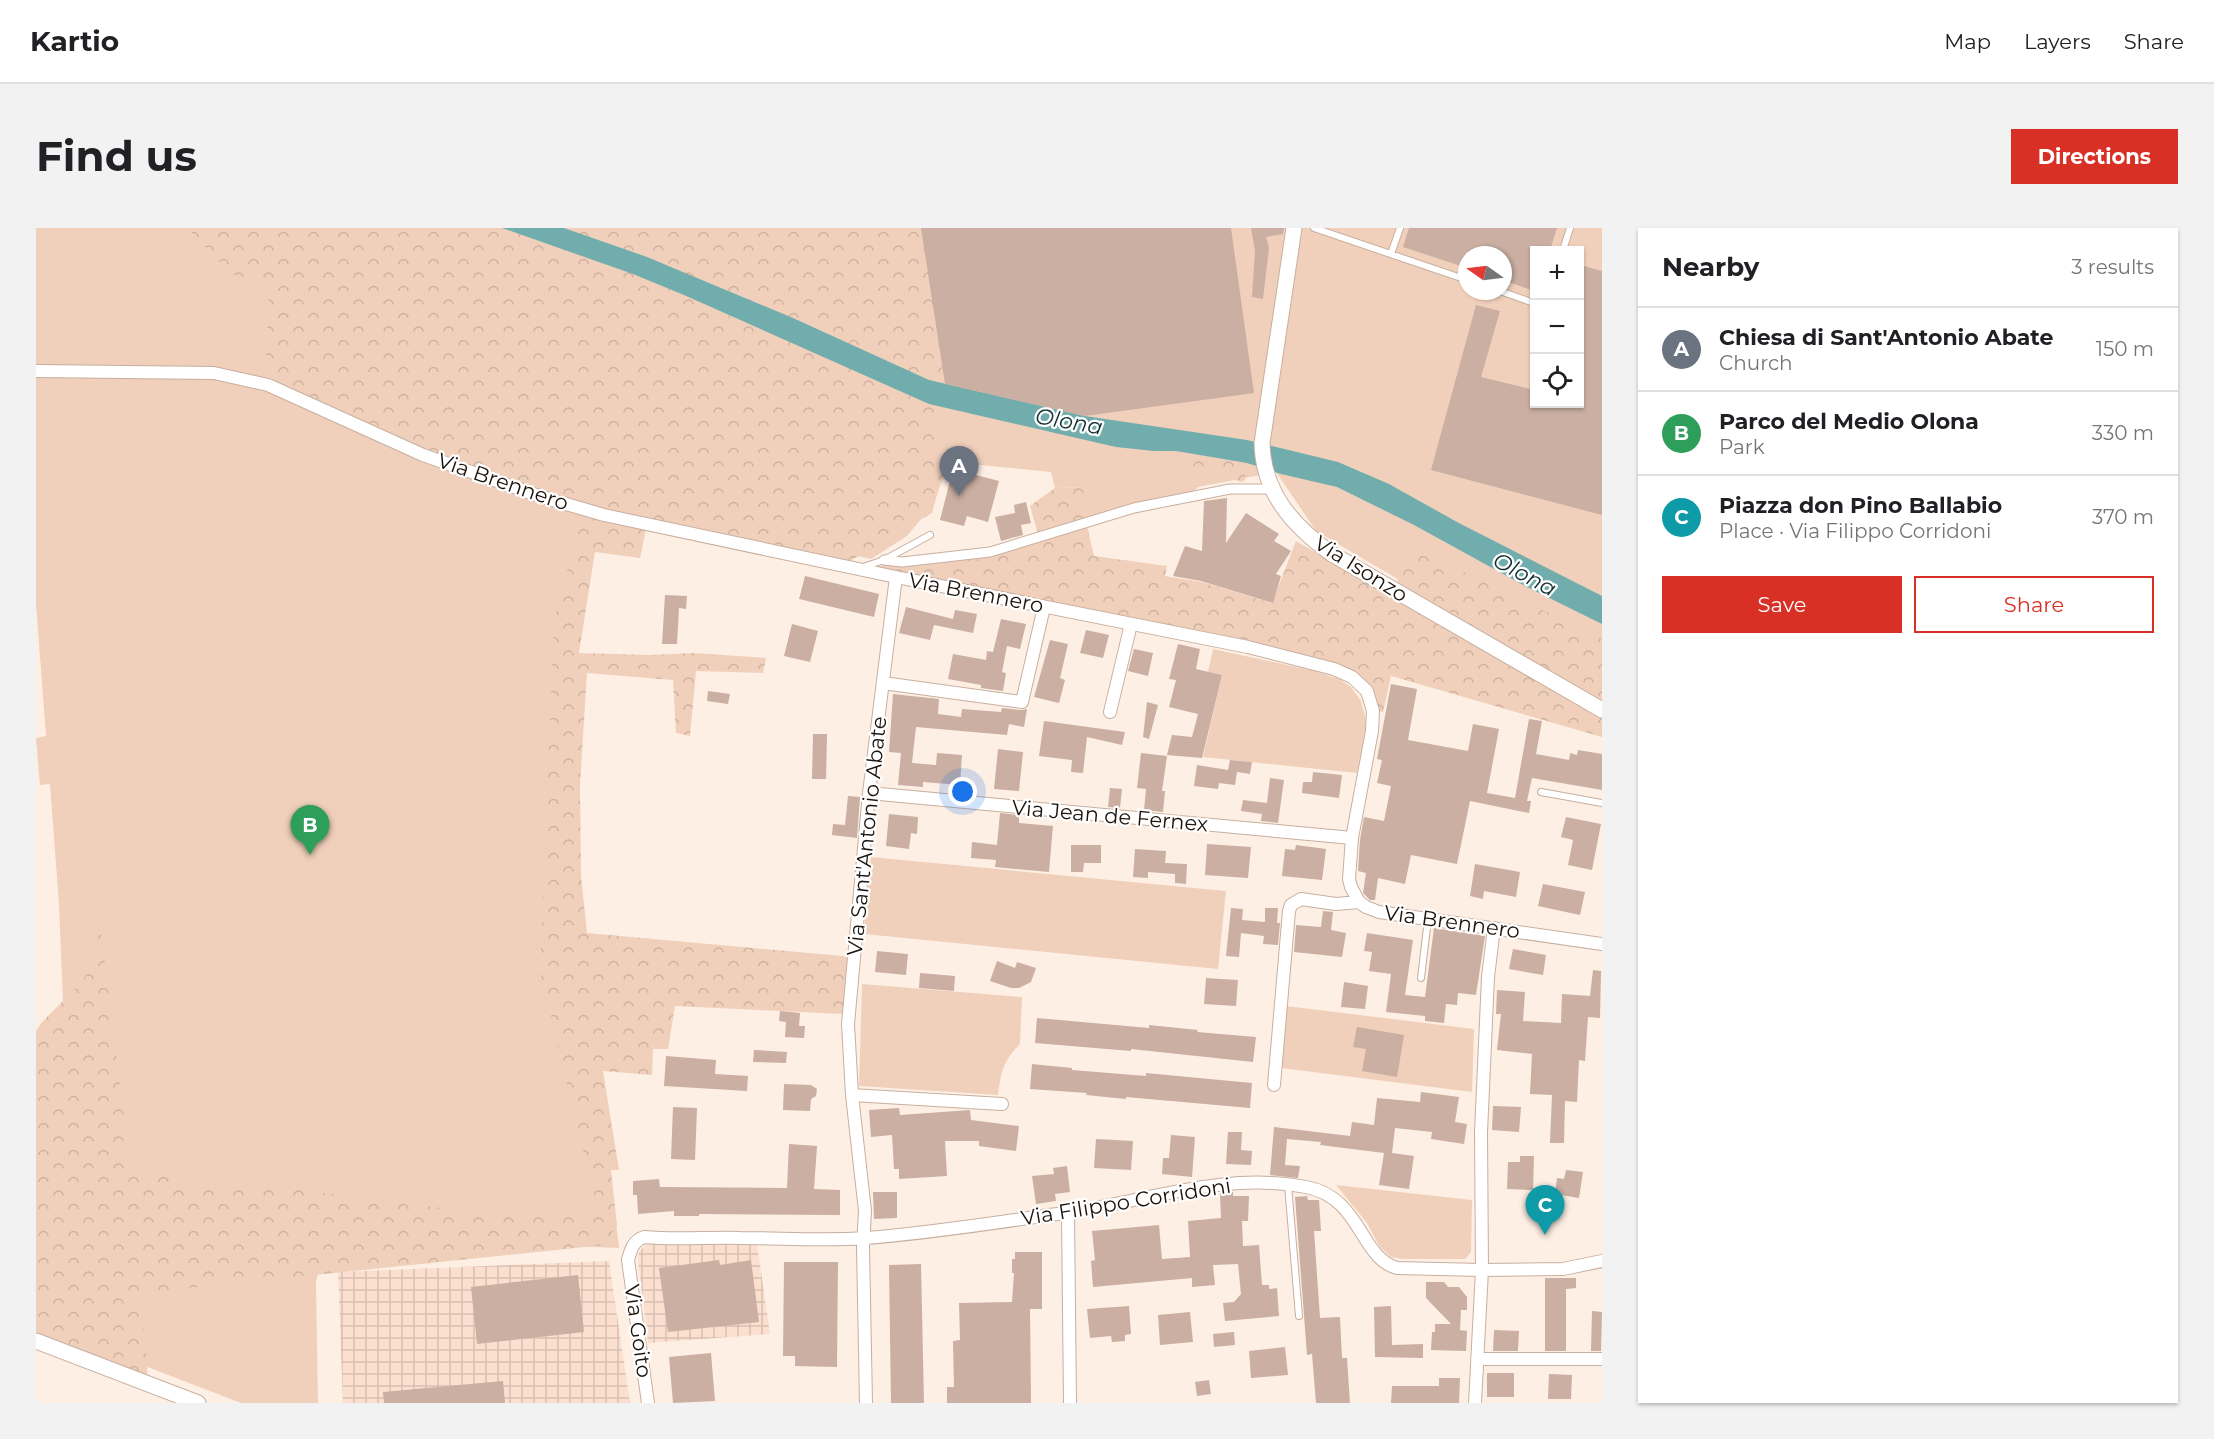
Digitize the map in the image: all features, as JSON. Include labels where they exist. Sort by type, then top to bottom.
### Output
[{"type":"street","name":"Via Isonzo","points":[[1294,228],[1263,426],[1262,454],[1271,488],[1283,509],[1300,529],[1332,554],[1602,710]]},
{"type":"street","name":"Via Brennero","points":[[36,371],[214,373],[251,380],[268,385],[423,454],[542,497],[604,515],[1248,648],[1334,669],[1352,677],[1368,691],[1373,711],[1372,731],[1352,838],[1349,879],[1359,902],[1379,912],[1602,942]]},
{"type":"street","points":[[885,560],[902,562],[990,552],[1134,508],[1230,489],[1271,488]]},
{"type":"street","name":"Via Sant'Antonio Abate","points":[[866,1403],[865,1210],[852,1095],[848,1024],[869,793],[896,577]]},
{"type":"street","points":[[883,682],[1022,702],[1044,607]]},
{"type":"street","points":[[1110,712],[1131,624]]},
{"type":"street","name":"Via Jean de Fernex","points":[[869,793],[1352,838]]},
{"type":"street","points":[[1274,1085],[1288,911],[1301,899],[1336,904],[1359,902]]},
{"type":"street","points":[[1475,1403],[1482,1270],[1481,1132],[1488,977],[1494,928]]},
{"type":"street","points":[[852,1095],[1002,1104]]},
{"type":"street","name":"Via Filippo Corridoni","points":[[628,1260],[632,1246],[638,1239],[644,1237],[864,1238],[1068,1213],[1216,1184],[1288,1185],[1321,1191],[1337,1201],[1353,1218],[1377,1254],[1392,1267],[1409,1270],[1570,1268],[1602,1261]]},
{"type":"street","points":[[1068,1213],[1070,1403]]},
{"type":"street","name":"Via Goito","points":[[628,1260],[648,1403]]},
{"type":"street","points":[[36,1341],[198,1403]]},
{"type":"street","points":[[1477,1359],[1602,1359]]},
{"type":"lane","points":[[1314,228],[1458,277]]},
{"type":"lane","points":[[1391,254],[1400,228]]},
{"type":"lane","points":[[1564,246],[1570,228]]},
{"type":"lane","points":[[1512,295],[1530,302]]},
{"type":"lane","points":[[859,568],[885,560],[930,535]]},
{"type":"lane","points":[[1540,792],[1602,803]]},
{"type":"lane","points":[[1421,978],[1428,918]]},
{"type":"lane","points":[[1288,1185],[1299,1316]]},
{"type":"shaded area","points":[[647,1243],[757,1244],[770,1334],[648,1343],[638,1260],[639,1252]]},
{"type":"shaded area","points":[[609,1261],[630,1403],[343,1403],[338,1272]]},
{"type":"green space","points":[[36,228],[1602,228],[1602,694],[1508,644],[1316,531],[1276,472],[1198,487],[1194,491],[1086,521],[1087,487],[1055,488],[1051,472],[950,462],[931,507],[907,536],[871,559],[587,496],[568,804],[619,1248],[473,1242],[323,1251],[316,1282],[318,1403],[241,1403],[137,1363],[63,1002],[50,784],[40,785],[36,738],[46,736],[36,604]]},
{"type":"green space","points":[[187,228],[922,228],[945,373],[932,460],[946,462],[932,513],[845,564],[647,524],[640,558],[595,552],[579,653],[651,655],[693,653],[766,658],[763,673],[696,671],[690,736],[676,733],[673,680],[587,673],[580,785],[581,875],[587,933],[853,957],[843,1014],[675,1006],[668,1049],[653,1049],[652,1075],[603,1071],[619,1170],[611,1170],[617,1225],[604,1245],[141,1293],[148,1380],[36,1334],[36,1031],[81,983],[97,958],[99,915],[130,1167],[171,1172],[174,1181],[263,1185],[459,1210],[594,1211],[595,1199],[540,972],[554,621],[583,509],[429,457],[265,380],[269,285],[231,274]]},
{"type":"green space","points":[[1162,450],[1247,463],[1245,480],[1242,482],[1223,477],[1160,453]]},
{"type":"green space","points":[[1088,487],[1086,521],[1094,556],[1167,566],[1165,576],[1202,582],[1272,603],[1296,541],[1394,598],[1401,562],[1416,553],[1439,560],[1602,639],[1602,737],[1391,676],[1383,712],[1372,710],[1368,690],[1335,668],[859,569],[951,556],[1039,538],[1030,506],[1055,488]]},
{"type":"green space","points":[[1213,649],[1315,671],[1339,679],[1351,687],[1361,701],[1366,726],[1357,773],[1203,757],[1222,675],[1208,672]]},
{"type":"green space","points":[[871,857],[1226,891],[1218,969],[864,934]]},
{"type":"green space","points":[[862,984],[1022,997],[1020,1044],[1004,1067],[998,1095],[859,1086]]},
{"type":"green space","points":[[1286,1006],[1474,1029],[1472,1092],[1281,1068]]},
{"type":"green space","points":[[1336,1185],[1472,1200],[1471,1252],[1465,1259],[1391,1257],[1380,1247],[1367,1223]]},
{"type":"water","name":"Olona","points":[[502,228],[564,228],[647,257],[793,318],[929,380],[1085,416],[1247,440],[1338,462],[1389,484],[1457,522],[1602,596],[1602,624],[1337,487],[1281,474],[1247,463],[1176,451],[1116,447],[929,404],[684,295],[633,274]]},
{"type":"building","points":[[921,228],[1231,228],[1254,393],[1085,416],[945,384]]},
{"type":"building","points":[[1251,228],[1284,228],[1283,234],[1266,237],[1269,248],[1263,299],[1252,297],[1255,251]]},
{"type":"building","points":[[1409,228],[1557,228],[1551,246],[1530,246],[1530,290],[1512,283],[1512,246],[1458,246],[1458,265],[1403,247]]},
{"type":"building","points":[[1584,266],[1602,271],[1602,515],[1431,470],[1476,305],[1500,311],[1481,377],[1530,389],[1530,408],[1584,408]]},
{"type":"building","points":[[953,469],[999,481],[988,522],[967,516],[964,526],[940,520]]},
{"type":"building","points":[[1227,498],[1226,543],[1246,513],[1279,534],[1274,541],[1291,551],[1276,574],[1281,576],[1273,603],[1201,581],[1173,576],[1185,546],[1202,551],[1204,501]]},
{"type":"building","points":[[1026,502],[1031,523],[1021,525],[1023,535],[1001,541],[995,517],[1015,513],[1014,505]]},
{"type":"building","points":[[805,576],[879,594],[874,617],[799,599]]},
{"type":"building","points":[[665,595],[687,596],[686,609],[679,608],[677,644],[662,644]]},
{"type":"building","points":[[906,607],[953,619],[955,610],[977,614],[973,633],[934,625],[930,640],[899,633]]},
{"type":"building","points":[[1001,619],[1026,624],[1020,649],[1007,646],[1002,672],[1006,673],[1003,691],[948,679],[953,654],[986,660],[987,651],[993,652]]},
{"type":"building","points":[[792,624],[818,631],[810,662],[784,656]]},
{"type":"building","points":[[1086,630],[1109,635],[1103,658],[1080,653]]},
{"type":"building","points":[[1050,640],[1068,644],[1060,678],[1065,680],[1059,703],[1034,697]]},
{"type":"building","points":[[1178,644],[1200,649],[1196,669],[1222,675],[1202,758],[1167,755],[1172,735],[1192,737],[1198,714],[1169,707],[1176,680],[1169,679]]},
{"type":"building","points":[[1134,649],[1153,653],[1148,676],[1128,671]]},
{"type":"building","points":[[1391,684],[1417,689],[1408,740],[1468,751],[1473,724],[1499,729],[1487,793],[1515,798],[1529,719],[1542,721],[1536,754],[1569,760],[1570,753],[1577,755],[1578,750],[1602,754],[1602,790],[1532,778],[1527,801],[1531,801],[1529,813],[1470,801],[1457,864],[1411,855],[1405,884],[1378,878],[1375,900],[1370,900],[1363,893],[1366,873],[1358,871],[1360,840],[1364,817],[1384,821],[1391,786],[1377,783],[1382,760],[1377,759]]},
{"type":"building","points":[[708,691],[730,694],[728,704],[707,701]]},
{"type":"building","points":[[893,694],[939,699],[938,714],[961,717],[962,709],[1001,712],[1002,708],[1027,709],[1024,727],[1009,724],[1007,735],[916,727],[912,763],[936,765],[937,753],[962,755],[960,785],[923,782],[923,787],[898,785],[901,753],[889,752]]},
{"type":"building","points":[[1147,702],[1158,705],[1149,739],[1143,737]]},
{"type":"building","points":[[1044,721],[1125,732],[1122,745],[1087,737],[1083,773],[1071,772],[1072,760],[1039,756]]},
{"type":"building","points":[[813,734],[827,734],[826,779],[812,779]]},
{"type":"building","points":[[998,749],[1023,752],[1019,791],[994,789]]},
{"type":"building","points":[[1141,753],[1167,756],[1162,791],[1165,791],[1163,812],[1144,810],[1146,789],[1137,788]]},
{"type":"building","points":[[1230,760],[1252,762],[1250,774],[1237,772],[1235,785],[1219,783],[1218,789],[1194,786],[1197,765],[1228,770]]},
{"type":"building","points":[[1313,772],[1342,775],[1339,798],[1302,793],[1303,782],[1312,782]]},
{"type":"building","points":[[1270,778],[1284,780],[1278,823],[1261,821],[1262,814],[1241,811],[1243,800],[1267,803]]},
{"type":"building","points":[[1110,788],[1122,789],[1120,808],[1108,807]]},
{"type":"building","points":[[848,796],[860,797],[857,838],[832,835],[833,824],[845,825]]},
{"type":"building","points":[[1000,813],[1019,815],[1019,823],[1053,826],[1049,872],[995,867],[996,860],[971,858],[972,842],[997,845]]},
{"type":"building","points":[[889,814],[918,817],[917,834],[911,833],[909,849],[886,846]]},
{"type":"building","points":[[1566,817],[1601,824],[1592,870],[1568,865],[1573,840],[1561,837]]},
{"type":"building","points":[[1207,844],[1251,847],[1248,878],[1205,875]]},
{"type":"building","points":[[1071,845],[1101,845],[1101,863],[1084,863],[1083,872],[1071,872]]},
{"type":"building","points":[[1296,845],[1326,849],[1322,880],[1282,876],[1285,849],[1295,850]]},
{"type":"building","points":[[1135,849],[1166,851],[1165,863],[1187,864],[1186,884],[1175,883],[1175,874],[1148,872],[1148,878],[1133,877]]},
{"type":"building","points":[[1475,864],[1520,872],[1516,897],[1484,891],[1483,899],[1470,896]]},
{"type":"building","points":[[1543,884],[1585,892],[1580,915],[1538,906]]},
{"type":"building","points":[[1231,908],[1243,909],[1242,920],[1265,922],[1265,908],[1278,908],[1277,923],[1280,923],[1278,945],[1263,944],[1264,936],[1241,933],[1239,957],[1226,956]]},
{"type":"building","points":[[1323,911],[1333,912],[1331,930],[1346,933],[1342,957],[1294,952],[1296,925],[1321,927]]},
{"type":"building","points":[[1434,928],[1485,936],[1476,995],[1458,993],[1457,1005],[1446,1004],[1444,1023],[1425,1021],[1425,1016],[1386,1012],[1391,974],[1369,971],[1372,952],[1364,951],[1367,933],[1413,940],[1405,995],[1425,997]]},
{"type":"building","points":[[1513,949],[1546,955],[1543,975],[1509,969]]},
{"type":"building","points":[[877,951],[908,954],[906,975],[875,972]]},
{"type":"building","points":[[997,961],[1015,968],[1017,962],[1036,968],[1031,982],[1019,988],[1011,988],[990,981]]},
{"type":"building","points":[[1593,970],[1601,971],[1600,1018],[1588,1017],[1585,1061],[1579,1060],[1577,1102],[1565,1101],[1564,1143],[1550,1143],[1552,1095],[1530,1094],[1532,1054],[1497,1050],[1501,1014],[1496,1014],[1497,990],[1525,992],[1523,1021],[1561,1023],[1562,994],[1590,996]]},
{"type":"building","points":[[920,973],[955,976],[954,991],[919,988]]},
{"type":"building","points":[[1206,978],[1238,980],[1236,1006],[1204,1004]]},
{"type":"building","points":[[1344,982],[1368,986],[1365,1009],[1341,1007]]},
{"type":"building","points":[[780,1011],[800,1013],[799,1026],[805,1026],[804,1038],[785,1037],[786,1022],[779,1021]]},
{"type":"building","points":[[1037,1018],[1149,1028],[1149,1025],[1256,1037],[1253,1062],[1131,1049],[1131,1051],[1035,1043]]},
{"type":"building","points":[[1357,1027],[1404,1035],[1397,1077],[1362,1071],[1366,1049],[1353,1047]]},
{"type":"building","points":[[754,1050],[787,1052],[786,1063],[753,1062]]},
{"type":"building","points":[[666,1056],[716,1060],[715,1074],[748,1076],[747,1091],[664,1086]]},
{"type":"building","points":[[1032,1064],[1072,1068],[1072,1070],[1146,1076],[1146,1073],[1252,1083],[1250,1108],[1030,1089]]},
{"type":"building","points":[[784,1084],[811,1085],[817,1089],[816,1096],[811,1099],[810,1111],[783,1110]]},
{"type":"building","points":[[1421,1092],[1459,1097],[1455,1122],[1467,1124],[1464,1144],[1431,1139],[1432,1132],[1395,1128],[1392,1153],[1414,1156],[1409,1189],[1379,1185],[1384,1153],[1320,1145],[1321,1142],[1287,1139],[1285,1165],[1300,1166],[1298,1178],[1270,1175],[1274,1127],[1350,1136],[1352,1122],[1374,1125],[1377,1098],[1420,1102]]},
{"type":"building","points":[[1493,1106],[1521,1107],[1519,1132],[1492,1130]]},
{"type":"building","points":[[673,1107],[697,1108],[695,1160],[671,1159]]},
{"type":"building","points":[[899,1108],[900,1115],[970,1110],[971,1120],[1019,1126],[1016,1151],[979,1146],[979,1141],[945,1141],[947,1176],[899,1179],[899,1169],[894,1169],[892,1135],[871,1137],[869,1110]]},
{"type":"building","points":[[1228,1132],[1242,1132],[1241,1150],[1252,1151],[1251,1165],[1226,1164]]},
{"type":"building","points":[[1171,1135],[1195,1137],[1192,1177],[1162,1174],[1163,1158],[1169,1158]]},
{"type":"building","points":[[1096,1139],[1133,1141],[1131,1170],[1094,1168]]},
{"type":"building","points":[[789,1144],[817,1146],[814,1189],[840,1190],[840,1215],[699,1214],[699,1216],[674,1216],[674,1211],[638,1214],[637,1195],[633,1195],[633,1181],[659,1179],[660,1187],[787,1188]]},
{"type":"building","points":[[1520,1156],[1534,1156],[1533,1190],[1507,1189],[1508,1162],[1520,1162]]},
{"type":"building","points":[[1067,1166],[1070,1192],[1055,1194],[1056,1201],[1036,1204],[1032,1176],[1054,1174],[1053,1168]]},
{"type":"building","points":[[1566,1170],[1583,1172],[1579,1198],[1555,1194],[1557,1178],[1564,1179]]},
{"type":"building","points":[[873,1192],[897,1192],[897,1218],[874,1219]]},
{"type":"building","points":[[1233,1192],[1233,1196],[1249,1196],[1248,1221],[1242,1221],[1243,1246],[1259,1245],[1262,1285],[1269,1285],[1269,1289],[1277,1288],[1279,1316],[1225,1321],[1223,1303],[1234,1302],[1241,1294],[1238,1264],[1213,1265],[1215,1285],[1192,1287],[1192,1278],[1093,1287],[1091,1261],[1095,1260],[1092,1231],[1159,1225],[1162,1259],[1190,1257],[1188,1221],[1221,1218],[1220,1193]]},
{"type":"building","points":[[1307,1196],[1308,1200],[1319,1200],[1321,1231],[1314,1231],[1320,1318],[1340,1317],[1342,1358],[1347,1358],[1350,1403],[1316,1403],[1312,1354],[1307,1355],[1295,1197]]},
{"type":"building","points":[[1015,1252],[1042,1252],[1042,1309],[1030,1309],[1031,1403],[947,1403],[947,1387],[954,1387],[953,1341],[960,1340],[959,1303],[1012,1302],[1014,1273],[1012,1273],[1012,1259],[1015,1259]]},
{"type":"building","points":[[719,1260],[720,1265],[751,1260],[759,1322],[668,1332],[659,1268]]},
{"type":"building","points":[[784,1262],[838,1262],[837,1367],[795,1366],[795,1356],[783,1356]]},
{"type":"building","points":[[921,1264],[924,1403],[891,1403],[889,1265]]},
{"type":"building","points":[[578,1275],[584,1332],[477,1344],[471,1287]]},
{"type":"building","points":[[1545,1278],[1576,1278],[1576,1288],[1566,1289],[1566,1351],[1545,1351]]},
{"type":"building","points":[[1426,1282],[1444,1282],[1448,1287],[1459,1287],[1467,1297],[1467,1310],[1461,1310],[1460,1330],[1467,1331],[1466,1351],[1431,1350],[1435,1324],[1451,1324],[1426,1298]]},
{"type":"building","points":[[1129,1306],[1131,1334],[1125,1335],[1125,1341],[1112,1342],[1111,1336],[1090,1338],[1087,1309]]},
{"type":"building","points":[[1391,1306],[1392,1345],[1423,1344],[1423,1358],[1375,1357],[1374,1307]]},
{"type":"building","points":[[1592,1311],[1602,1312],[1601,1351],[1591,1351]]},
{"type":"building","points":[[1190,1312],[1193,1342],[1160,1345],[1158,1315]]},
{"type":"building","points":[[1494,1330],[1519,1331],[1518,1351],[1493,1351]]},
{"type":"building","points":[[1234,1332],[1235,1345],[1214,1347],[1213,1334]]},
{"type":"building","points":[[1285,1347],[1288,1375],[1251,1378],[1249,1351]]},
{"type":"building","points":[[711,1353],[715,1401],[673,1403],[669,1357]]},
{"type":"building","points":[[1487,1373],[1514,1373],[1514,1397],[1487,1397]]},
{"type":"building","points":[[1549,1374],[1572,1375],[1571,1399],[1548,1399]]},
{"type":"building","points":[[1439,1378],[1460,1378],[1459,1403],[1391,1403],[1392,1386],[1439,1386]]},
{"type":"building","points":[[1209,1380],[1211,1394],[1197,1396],[1195,1382]]},
{"type":"building","points":[[503,1381],[505,1403],[384,1403],[383,1392]]},
{"type":"place","name":"Chiesa di Sant'Antonio Abate","points":[[959,496]]},
{"type":"place","name":"Parco del Medio Olona","points":[[310,855]]},
{"type":"place","name":"Piazza don Pino Ballabio","points":[[1545,1235]]}]
